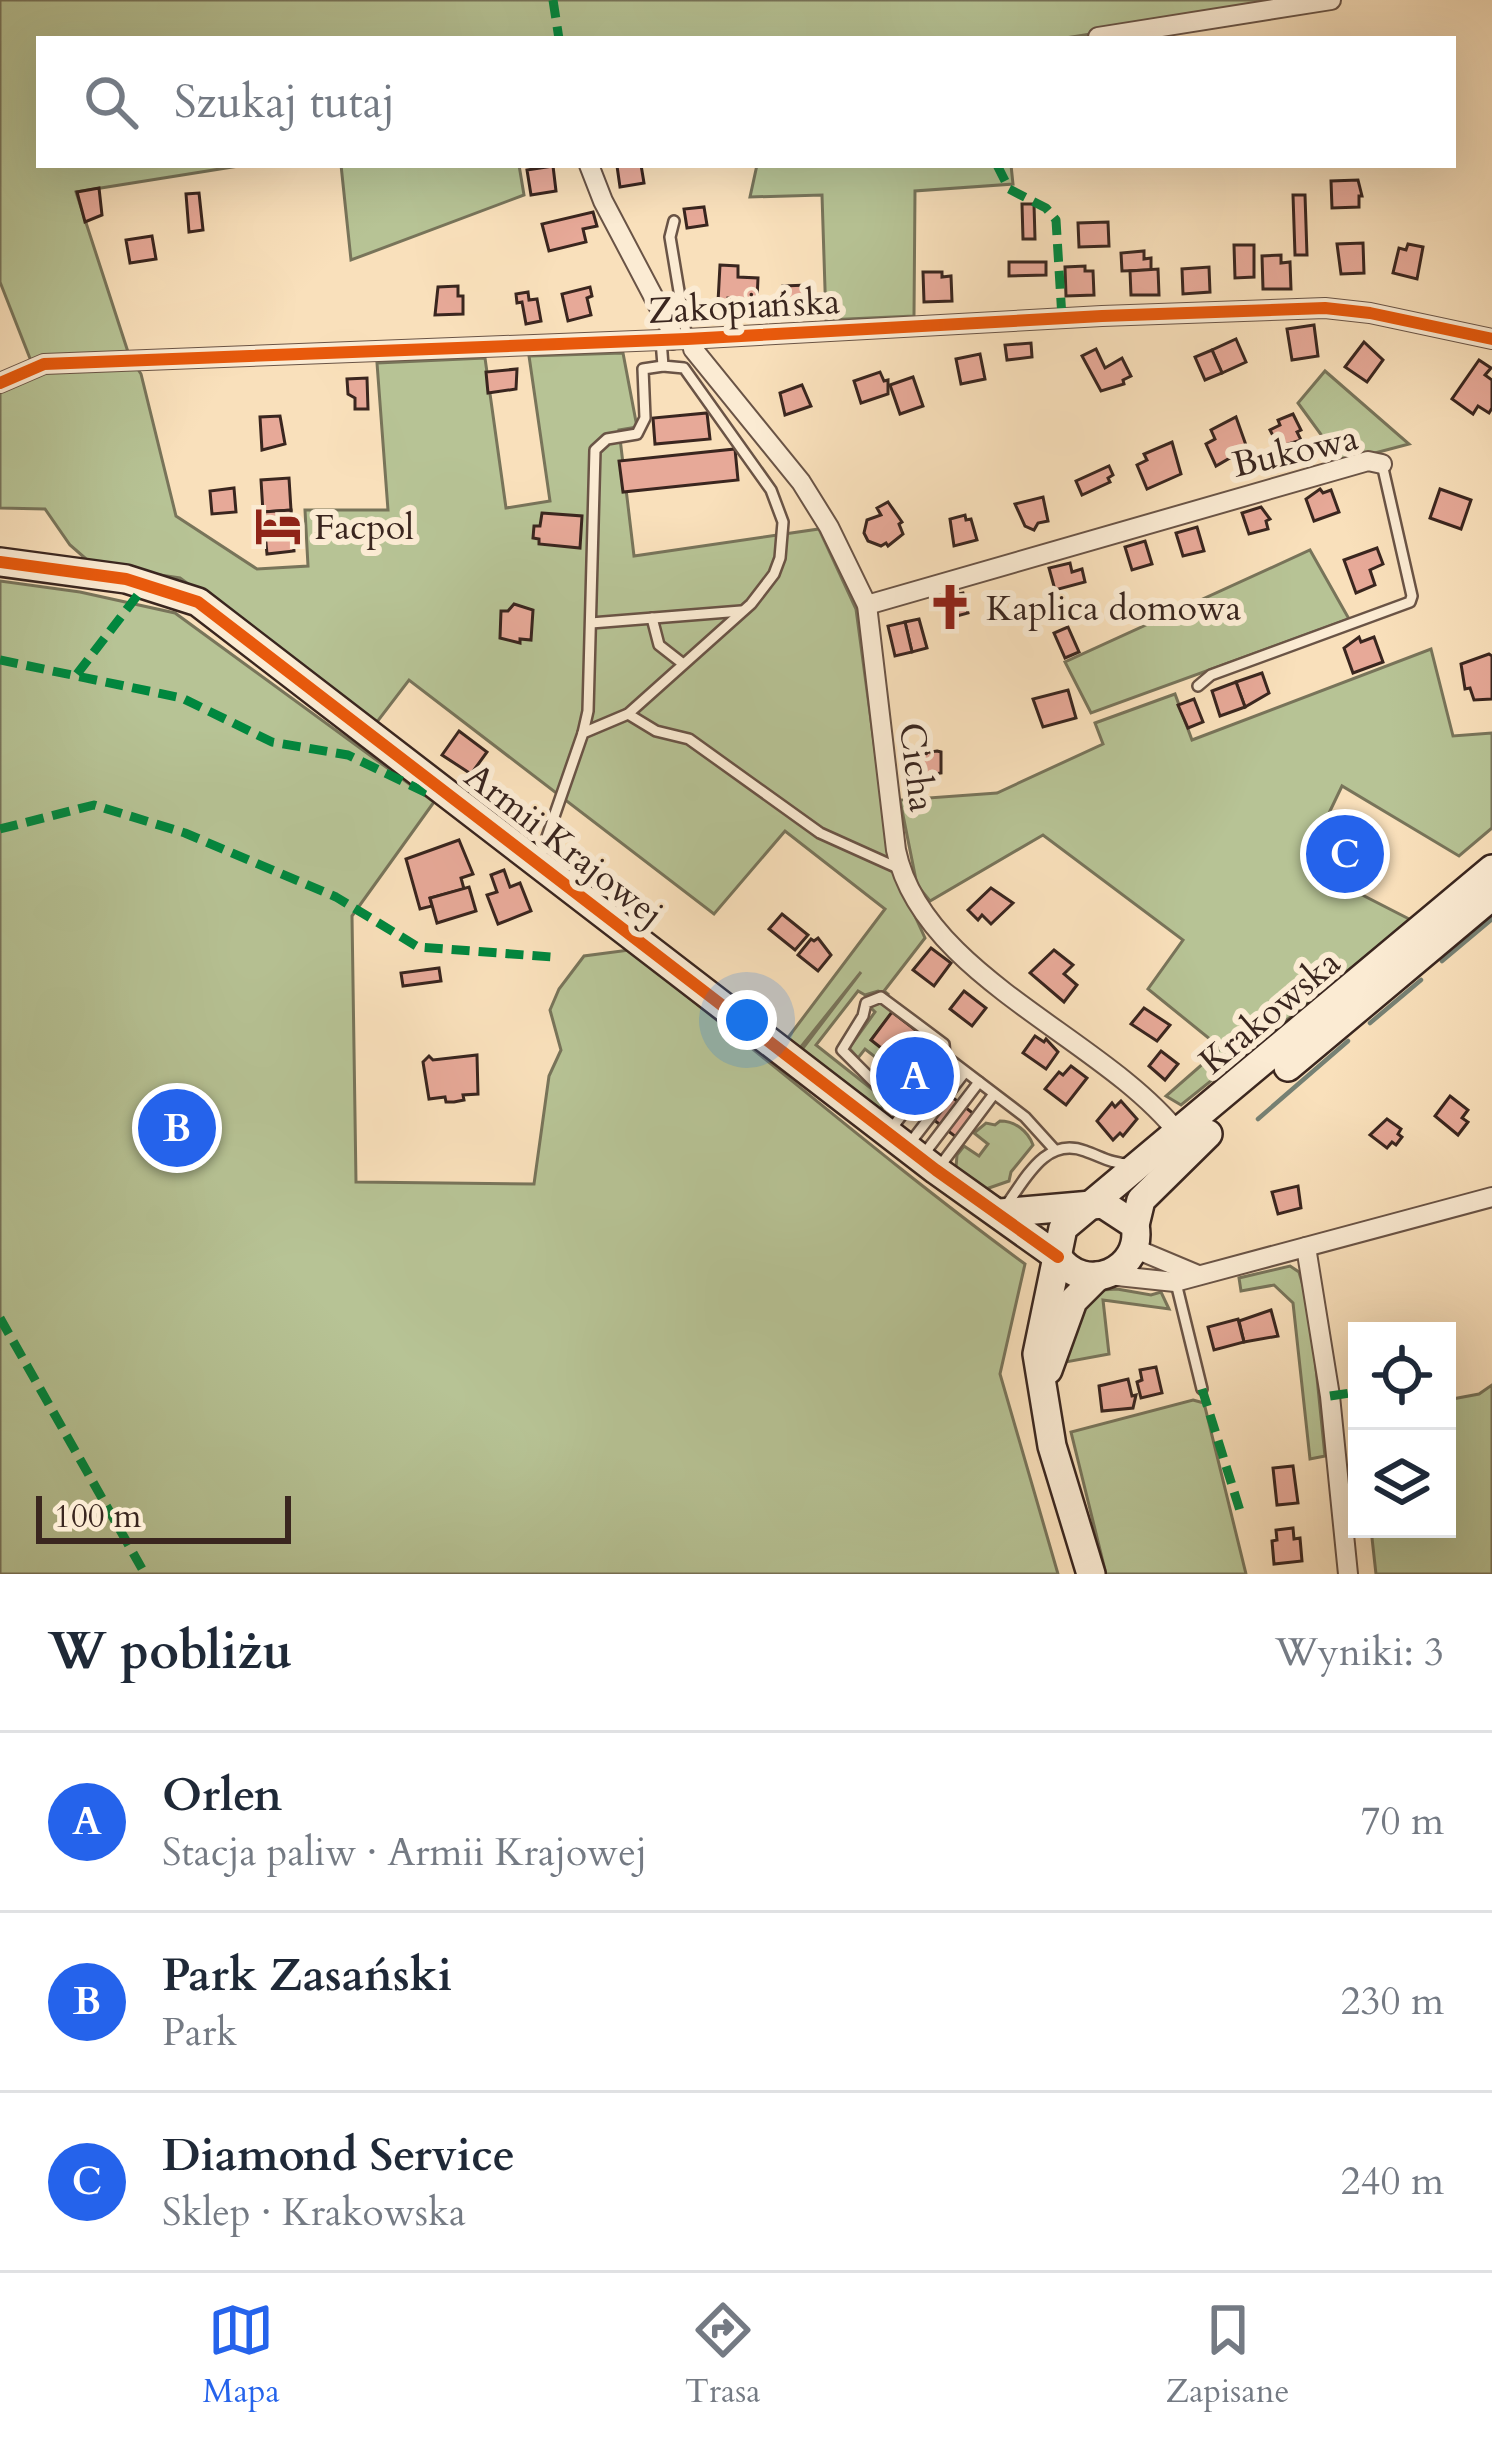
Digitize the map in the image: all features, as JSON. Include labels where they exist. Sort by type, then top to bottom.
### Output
[{"type":"main road","name":"Armii Krajowej","points":[[0,562],[126,579],[198,602],[1058,1257]]},
{"type":"main road","name":"Krakowska","points":[[1136,1237],[1141,1200],[1179,1159],[1492,869]]},
{"type":"main road","name":"Krakowska","points":[[1090,1204],[1469,892]]},
{"type":"main road","points":[[1090,1204],[1063,1228],[1037,1354],[1052,1446],[1091,1574]]},
{"type":"main road","points":[[1000,1214],[1090,1204],[1112,1207],[1136,1237],[1130,1259],[1073,1301],[1043,1385]]},
{"type":"main road","points":[[1058,1257],[1072,1273],[1103,1275]]},
{"type":"street","points":[[1104,36],[1331,0]]},
{"type":"street","name":"Cicha","points":[[591,168],[603,201],[671,330],[693,349],[801,482],[867,605],[900,869],[926,916],[948,943],[1142,1094],[1179,1134]]},
{"type":"street","name":"Zakopiańska","points":[[0,383],[44,364],[1325,308],[1405,319],[1492,339]]},
{"type":"street","name":"Bukowa","points":[[867,605],[1269,487],[1368,460],[1382,464]]},
{"type":"street","points":[[1103,1275],[1198,1275],[1492,1197]]},
{"type":"street","points":[[1136,1237],[1174,1274]]},
{"type":"street","points":[[1306,1247],[1330,1396],[1348,1574]]},
{"type":"lane","points":[[663,366],[678,339],[670,237],[674,221]]},
{"type":"lane","points":[[538,862],[588,710],[595,450],[607,439],[637,434],[645,418],[643,368],[685,368],[772,490],[785,539],[780,557],[764,589],[628,714],[583,733]]},
{"type":"lane","name":"Bukowa","points":[[1198,686],[1210,675],[1410,602],[1406,563],[1382,464]]},
{"type":"lane","points":[[591,623],[742,611]]},
{"type":"lane","points":[[652,618],[659,645],[682,663]]},
{"type":"lane","points":[[628,714],[656,730],[689,740],[820,833],[900,869]]},
{"type":"lane","points":[[880,997],[944,1044],[945,1056],[911,1144],[842,1050],[866,1003],[880,997]]},
{"type":"lane","points":[[945,1056],[1040,1130],[1054,1149]]},
{"type":"lane","points":[[911,1144],[965,1072]]},
{"type":"lane","points":[[911,1144],[979,1082]]},
{"type":"lane","points":[[911,1144],[994,1094]]},
{"type":"lane","points":[[1000,1214],[1043,1156],[1054,1149],[1070,1147],[1113,1164],[1143,1164]]},
{"type":"lane","points":[[1174,1274],[1202,1389]]},
{"type":"green space","points":[[0,0],[1308,0],[1078,36],[36,36],[36,168],[226,168],[76,192],[129,355],[141,374],[176,516],[257,569],[308,566],[305,510],[388,510],[377,363],[485,358],[506,508],[550,501],[529,356],[623,353],[637,427],[619,430],[634,556],[819,529],[856,609],[890,861],[925,938],[884,991],[889,995],[858,991],[816,1045],[882,1097],[882,1110],[877,1111],[800,1052],[861,972],[800,1048],[787,1039],[885,909],[785,831],[714,914],[409,680],[377,722],[180,578],[93,565],[70,545],[45,509],[0,508],[0,376],[31,361],[0,282]]},
{"type":"green space","points":[[341,168],[520,168],[524,195],[351,260]]},
{"type":"green space","points":[[756,168],[1011,168],[1013,184],[915,191],[914,316],[826,320],[822,195],[750,197]]},
{"type":"green space","points":[[1325,371],[1409,444],[1341,462],[1298,403]]},
{"type":"green space","points":[[1310,550],[1349,619],[1091,713],[1065,662]]},
{"type":"green space","points":[[0,581],[175,613],[434,802],[352,916],[356,1182],[534,1184],[549,1076],[561,1050],[550,1010],[584,956],[629,950],[1025,1264],[1000,1374],[1058,1574],[0,1574]]},
{"type":"green space","points":[[1431,649],[1453,736],[1492,733],[1492,828],[1459,856],[1342,786],[1304,865],[1411,920],[1181,1105],[1166,1096],[1221,1048],[1148,989],[1183,940],[1043,835],[930,901],[917,885],[900,800],[997,793],[1103,744],[1095,723],[1175,694],[1192,740]]},
{"type":"green space","points":[[876,1002],[891,1007],[892,1012],[871,1040],[918,1077],[904,1100],[889,1083],[896,1073],[865,1049],[858,1058],[849,1048],[875,1012],[870,1007]]},
{"type":"green space","points":[[1000,1121],[1020,1128],[1033,1145],[1009,1181],[986,1189],[956,1168],[957,1155],[964,1146],[979,1156],[988,1144],[974,1133],[986,1123]]},
{"type":"green space","points":[[1290,1266],[1299,1272],[1310,1309],[1325,1456],[1310,1459],[1293,1303],[1274,1285],[1241,1291],[1239,1278]]},
{"type":"green space","points":[[1102,1290],[1151,1295],[1161,1292],[1169,1309],[1103,1300],[1109,1354],[1066,1362],[1075,1310]]},
{"type":"green space","points":[[1492,1385],[1492,1574],[1376,1574],[1372,1538],[1456,1538],[1456,1398],[1479,1394]]},
{"type":"green space","points":[[1193,1400],[1204,1403],[1246,1574],[1106,1574],[1071,1432]]},
{"type":"building","points":[[553,168],[556,191],[531,195],[527,170]]},
{"type":"building","points":[[617,168],[642,168],[644,183],[620,187]]},
{"type":"building","points":[[1358,180],[1359,207],[1332,208],[1331,181]]},
{"type":"building","points":[[99,188],[102,215],[85,222],[77,192]]},
{"type":"building","points":[[199,193],[203,230],[189,232],[186,194]]},
{"type":"building","points":[[1293,195],[1305,195],[1307,255],[1295,255]]},
{"type":"building","points":[[1022,204],[1034,204],[1035,239],[1023,239]]},
{"type":"building","points":[[704,207],[707,225],[687,228],[684,209]]},
{"type":"building","points":[[593,212],[597,226],[583,229],[586,242],[549,251],[542,224]]},
{"type":"building","points":[[1108,222],[1109,246],[1079,247],[1078,223]]},
{"type":"building","points":[[152,236],[156,259],[130,263],[126,240]]},
{"type":"building","points":[[1363,243],[1364,273],[1341,274],[1337,244]]},
{"type":"building","points":[[1408,244],[1423,247],[1417,279],[1393,273],[1399,248],[1406,250]]},
{"type":"building","points":[[1234,245],[1254,245],[1254,277],[1235,278]]},
{"type":"building","points":[[1144,251],[1144,259],[1151,258],[1151,270],[1122,271],[1121,253]]},
{"type":"building","points":[[1281,255],[1281,263],[1290,262],[1291,289],[1263,289],[1262,256]]},
{"type":"building","points":[[1009,262],[1046,262],[1046,275],[1009,276]]},
{"type":"building","points":[[720,265],[738,266],[738,277],[758,278],[757,300],[718,302]]},
{"type":"building","points":[[1085,266],[1085,271],[1093,271],[1094,295],[1066,296],[1065,267]]},
{"type":"building","points":[[1209,267],[1210,292],[1183,294],[1182,269]]},
{"type":"building","points":[[1158,269],[1159,295],[1131,295],[1130,271]]},
{"type":"building","points":[[923,272],[951,276],[952,301],[924,302]]},
{"type":"building","points":[[808,285],[810,308],[783,309],[783,286]]},
{"type":"building","points":[[458,286],[463,314],[435,315],[438,287]]},
{"type":"building","points":[[590,287],[591,315],[568,321],[562,294]]},
{"type":"building","points":[[528,292],[529,300],[537,299],[541,321],[526,324],[516,294]]},
{"type":"building","points":[[1314,325],[1318,356],[1292,360],[1287,329]]},
{"type":"building","points":[[1236,339],[1246,362],[1222,373],[1212,350]]},
{"type":"building","points":[[1364,342],[1383,360],[1367,382],[1345,367]]},
{"type":"building","points":[[1031,343],[1032,357],[1007,360],[1005,345]]},
{"type":"building","points":[[1096,349],[1105,368],[1122,358],[1131,376],[1124,384],[1101,391],[1082,356]]},
{"type":"building","points":[[1212,350],[1222,373],[1205,380],[1195,357]]},
{"type":"building","points":[[980,354],[985,379],[961,384],[956,359]]},
{"type":"building","points":[[1479,360],[1491,368],[1485,375],[1492,380],[1492,408],[1489,413],[1478,406],[1473,414],[1452,399]]},
{"type":"building","points":[[517,369],[516,389],[488,393],[486,372]]},
{"type":"building","points":[[880,372],[888,380],[888,394],[861,403],[854,381]]},
{"type":"building","points":[[913,377],[923,406],[900,414],[890,385]]},
{"type":"building","points":[[367,378],[368,409],[355,409],[347,379]]},
{"type":"building","points":[[802,385],[811,406],[785,415],[780,393]]},
{"type":"building","points":[[707,413],[710,439],[655,444],[653,418]]},
{"type":"building","points":[[1293,414],[1301,440],[1279,447],[1270,430],[1280,425],[1278,420]]},
{"type":"building","points":[[280,416],[285,444],[262,450],[260,417]]},
{"type":"building","points":[[1236,417],[1247,448],[1216,466],[1206,444],[1215,439],[1211,430]]},
{"type":"building","points":[[1172,442],[1181,474],[1147,489],[1137,465],[1147,460],[1144,454]]},
{"type":"building","points":[[735,449],[738,480],[623,492],[619,461]]},
{"type":"building","points":[[1109,466],[1110,482],[1082,495],[1076,481]]},
{"type":"building","points":[[289,478],[291,510],[263,512],[261,480]]},
{"type":"building","points":[[234,488],[236,512],[212,514],[210,491]]},
{"type":"building","points":[[1320,489],[1323,493],[1331,490],[1339,512],[1314,521],[1306,499]]},
{"type":"building","points":[[1440,489],[1471,500],[1461,529],[1430,518]]},
{"type":"building","points":[[1043,497],[1048,521],[1038,523],[1034,530],[1025,526],[1015,504]]},
{"type":"building","points":[[888,502],[902,522],[903,534],[881,546],[868,541],[864,533],[867,520],[881,515],[877,508]]},
{"type":"building","points":[[1261,507],[1270,519],[1268,529],[1249,534],[1242,513]]},
{"type":"building","name":"Facpol","points":[[291,510],[294,551],[267,554],[263,512]]},
{"type":"building","points":[[542,513],[582,516],[580,548],[539,544],[533,538],[534,526],[540,526]]},
{"type":"building","points":[[965,515],[966,520],[971,519],[977,540],[954,546],[950,519]]},
{"type":"building","points":[[1197,527],[1204,551],[1183,556],[1176,533]]},
{"type":"building","points":[[1145,541],[1152,564],[1132,570],[1125,547]]},
{"type":"building","points":[[1377,548],[1383,564],[1370,570],[1375,585],[1356,593],[1344,560]]},
{"type":"building","points":[[1070,563],[1072,572],[1082,569],[1085,582],[1055,590],[1049,568]]},
{"type":"building","points":[[963,593],[968,613],[946,619],[940,598]]},
{"type":"building","points":[[514,604],[533,610],[531,640],[520,639],[520,643],[500,638],[501,611]]},
{"type":"building","points":[[919,619],[927,648],[912,652],[905,622]]},
{"type":"building","points":[[905,622],[912,652],[895,656],[888,626]]},
{"type":"building","points":[[1068,627],[1079,652],[1065,658],[1054,633]]},
{"type":"building","points":[[1359,637],[1361,642],[1374,637],[1383,662],[1353,673],[1344,648]]},
{"type":"building","points":[[1489,654],[1492,699],[1474,700],[1470,688],[1465,689],[1461,664]]},
{"type":"building","points":[[1262,673],[1269,693],[1245,707],[1236,682]]},
{"type":"building","points":[[1236,682],[1245,707],[1220,716],[1212,691]]},
{"type":"building","points":[[1068,690],[1076,718],[1043,727],[1033,699]]},
{"type":"building","points":[[1194,699],[1203,722],[1188,728],[1178,705]]},
{"type":"building","points":[[459,731],[487,752],[471,774],[442,755]]},
{"type":"building","points":[[941,752],[941,773],[914,777],[910,755]]},
{"type":"building","points":[[1325,823],[1381,853],[1365,884],[1309,855]]},
{"type":"building","points":[[459,840],[473,874],[461,878],[464,889],[430,898],[432,906],[420,909],[406,859]]},
{"type":"building","points":[[504,870],[510,887],[520,883],[531,911],[498,924],[487,895],[497,892],[491,875]]},
{"type":"building","points":[[469,887],[476,911],[437,923],[430,898]]},
{"type":"building","points":[[991,888],[1013,903],[991,924],[968,910]]},
{"type":"building","points":[[782,914],[808,935],[795,950],[769,929]]},
{"type":"building","points":[[818,938],[831,955],[818,971],[798,955],[811,939]]},
{"type":"building","points":[[931,948],[951,963],[934,986],[913,970]]},
{"type":"building","points":[[1054,950],[1073,965],[1064,974],[1077,985],[1064,1002],[1030,973]]},
{"type":"building","points":[[439,968],[441,981],[403,986],[401,973]]},
{"type":"building","points":[[964,991],[986,1008],[972,1026],[950,1009]]},
{"type":"building","points":[[1144,1008],[1170,1025],[1157,1041],[1131,1024]]},
{"type":"building","points":[[892,1012],[939,1048],[918,1077],[871,1040]]},
{"type":"building","points":[[1035,1036],[1046,1039],[1058,1052],[1046,1069],[1023,1053]]},
{"type":"building","points":[[1161,1051],[1178,1064],[1165,1080],[1149,1066]]},
{"type":"building","points":[[477,1055],[478,1094],[463,1095],[464,1100],[454,1102],[446,1102],[445,1097],[429,1099],[423,1062],[429,1056],[433,1060]]},
{"type":"building","points":[[1071,1066],[1087,1078],[1066,1105],[1045,1089]]},
{"type":"building","points":[[934,1083],[979,1118],[961,1141],[916,1106]]},
{"type":"building","points":[[1450,1096],[1468,1110],[1462,1118],[1468,1122],[1458,1135],[1435,1116]]},
{"type":"building","points":[[1121,1101],[1137,1119],[1113,1140],[1097,1121],[1112,1103],[1115,1107]]},
{"type":"building","points":[[1387,1119],[1401,1129],[1402,1137],[1387,1148],[1370,1135]]},
{"type":"building","points":[[1298,1186],[1301,1208],[1278,1214],[1272,1192]]},
{"type":"building","points":[[1271,1310],[1278,1336],[1244,1342],[1239,1321]]},
{"type":"building","points":[[1238,1319],[1244,1342],[1214,1350],[1208,1327]]},
{"type":"building","points":[[1156,1367],[1162,1393],[1141,1398],[1140,1370]]},
{"type":"building","points":[[1128,1379],[1132,1396],[1136,1395],[1133,1408],[1102,1411],[1099,1386]]},
{"type":"building","points":[[1293,1466],[1298,1503],[1277,1505],[1273,1468]]},
{"type":"building","points":[[1293,1528],[1294,1539],[1300,1538],[1302,1561],[1274,1564],[1276,1530]]},
{"type":"waterway","points":[[1442,961],[1492,919]]},
{"type":"waterway","points":[[1370,1023],[1421,980]]},
{"type":"waterway","points":[[1258,1119],[1348,1041]]},
{"type":"marked path","points":[[553,0],[559,36]]},
{"type":"marked path","points":[[998,168],[1009,189],[1046,208],[1056,220],[1062,318]]},
{"type":"marked path","points":[[77,674],[147,583]]},
{"type":"marked path","points":[[0,660],[182,698],[272,742],[348,755],[431,795]]},
{"type":"marked path","points":[[0,829],[94,805],[185,833],[336,897],[418,947],[552,957]]},
{"type":"marked path","points":[[0,1318],[145,1574]]},
{"type":"marked path","points":[[1202,1389],[1241,1514]]},
{"type":"marked path","points":[[1330,1396],[1348,1393]]},
{"type":"cycle path","points":[[0,383],[44,364],[1325,308],[1492,339]]},
{"type":"cycle path","points":[[0,562],[126,579],[198,602],[936,1170],[1058,1257]]},
{"type":"place","name":"Facpol","points":[[278,526]]},
{"type":"place","name":"Kaplica domowa","points":[[950,607]]},
{"type":"place","name":"Diamond Service","points":[[1345,854]]},
{"type":"place","name":"Orlen","points":[[915,1076]]},
{"type":"place","name":"Park Zasański","points":[[177,1128]]}]
